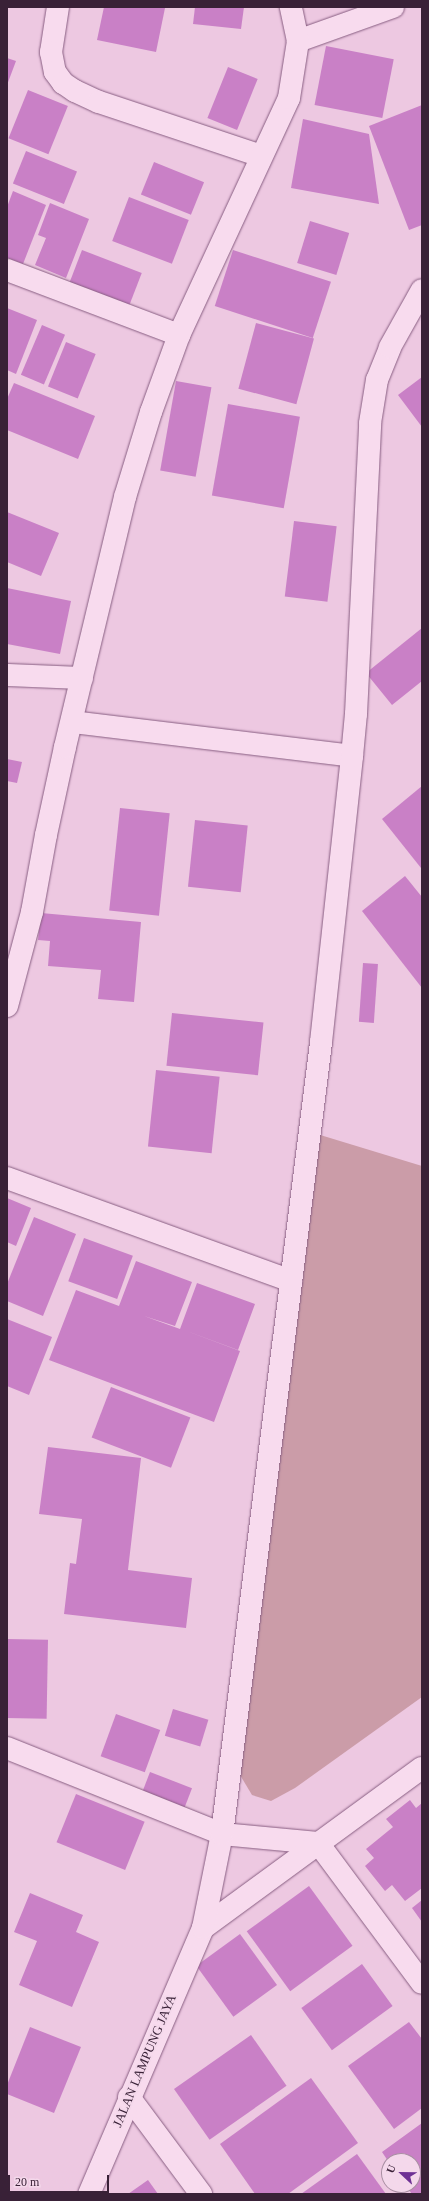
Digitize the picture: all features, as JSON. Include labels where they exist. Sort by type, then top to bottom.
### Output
[{"type":"street","points":[[58,7],[51,52],[56,72],[63,83],[75,92],[100,102],[261,156]]},
{"type":"street","points":[[7,1006],[32,912],[46,835],[125,497],[151,412],[180,335],[261,156],[289,98],[298,41],[290,7]]},
{"type":"street","points":[[298,41],[392,7]]},
{"type":"street","points":[[7,270],[180,335]]},
{"type":"street","name":"JALAN LAMPUNG JAYA","points":[[88,2194],[203,1928],[222,1834],[321,1042],[352,756],[356,714],[370,423],[377,380],[390,347],[422,290]]},
{"type":"street","points":[[7,675],[82,678]]},
{"type":"street","points":[[72,722],[352,756]]},
{"type":"street","points":[[7,1178],[291,1281]]},
{"type":"street","points":[[7,1748],[222,1834],[318,1843],[422,1983]]},
{"type":"street","points":[[203,1928],[422,1768]]},
{"type":"street","points":[[129,2097],[201,2194]]},
{"type":"shaded area","points":[[317,1134],[422,1166],[422,1697],[295,1788],[271,1801],[252,1795],[240,1775]]},
{"type":"building","points":[[104,7],[165,8],[156,52],[97,40]]},
{"type":"building","points":[[195,7],[244,7],[241,29],[193,24]]},
{"type":"building","points":[[326,46],[394,59],[382,118],[315,105]]},
{"type":"building","points":[[7,58],[16,61],[7,85]]},
{"type":"building","points":[[228,67],[258,79],[237,130],[207,118]]},
{"type":"building","points":[[28,90],[68,106],[48,154],[9,138]]},
{"type":"building","points":[[422,105],[422,225],[409,230],[369,126]]},
{"type":"building","points":[[303,119],[369,134],[379,204],[291,188]]},
{"type":"building","points":[[26,151],[77,172],[64,204],[13,183]]},
{"type":"building","points":[[154,162],[204,182],[191,215],[141,194]]},
{"type":"building","points":[[13,191],[46,205],[23,264],[7,258],[7,207]]},
{"type":"building","points":[[129,197],[189,220],[172,264],[112,241]]},
{"type":"building","points":[[50,203],[89,219],[66,278],[35,265],[46,238],[38,235]]},
{"type":"building","points":[[310,221],[349,233],[336,275],[297,263]]},
{"type":"building","points":[[82,250],[142,273],[128,309],[68,286]]},
{"type":"building","points":[[233,250],[331,282],[313,338],[215,306]]},
{"type":"building","points":[[7,308],[37,320],[16,374],[7,370]]},
{"type":"building","points":[[256,323],[314,339],[296,404],[238,389]]},
{"type":"building","points":[[42,325],[65,335],[44,384],[21,375]]},
{"type":"building","points":[[66,342],[96,354],[78,398],[48,387]]},
{"type":"building","points":[[422,377],[422,427],[398,395]]},
{"type":"building","points":[[176,381],[211,387],[196,477],[160,471]]},
{"type":"building","points":[[14,383],[95,416],[78,459],[7,430],[7,399]]},
{"type":"building","points":[[228,404],[300,417],[284,508],[212,496]]},
{"type":"building","points":[[7,512],[59,533],[41,576],[7,562]]},
{"type":"building","points":[[294,521],[337,526],[327,602],[285,596]]},
{"type":"building","points":[[7,588],[71,601],[60,654],[7,644]]},
{"type":"building","points":[[422,628],[422,681],[392,705],[366,673]]},
{"type":"building","points":[[7,759],[22,762],[17,783],[7,781]]},
{"type":"building","points":[[422,786],[422,867],[421,868],[382,819]]},
{"type":"building","points":[[120,808],[170,813],[159,916],[109,910]]},
{"type":"building","points":[[195,820],[248,826],[241,892],[188,887]]},
{"type":"building","points":[[405,876],[422,897],[422,988],[362,911]]},
{"type":"building","points":[[41,913],[141,922],[134,1002],[98,999],[101,970],[48,966],[50,941],[38,940]]},
{"type":"building","points":[[363,963],[378,964],[374,1023],[359,1022]]},
{"type":"building","points":[[172,1013],[263,1023],[258,1075],[166,1066]]},
{"type":"building","points":[[156,1070],[220,1077],[212,1153],[148,1147]]},
{"type":"building","points":[[7,1198],[31,1208],[16,1246],[7,1242]]},
{"type":"building","points":[[34,1217],[76,1234],[43,1316],[7,1301],[7,1284]]},
{"type":"building","points":[[84,1238],[133,1256],[117,1299],[68,1281]]},
{"type":"building","points":[[136,1261],[192,1282],[175,1326],[144,1316],[180,1329],[197,1283],[255,1304],[238,1350],[184,1330],[240,1351],[214,1422],[49,1360],[76,1290],[119,1306]]},
{"type":"building","points":[[7,1319],[52,1337],[29,1395],[7,1386]]},
{"type":"building","points":[[111,1387],[190,1417],[171,1468],[92,1437]]},
{"type":"building","points":[[48,1447],[141,1458],[128,1570],[192,1578],[186,1628],[64,1614],[70,1563],[76,1564],[82,1519],[39,1514]]},
{"type":"building","points":[[7,1639],[48,1640],[47,1719],[7,1718]]},
{"type":"building","points":[[173,1709],[208,1720],[200,1747],[165,1736]]},
{"type":"building","points":[[116,1714],[160,1730],[145,1772],[101,1756]]},
{"type":"building","points":[[150,1772],[192,1788],[184,1809],[142,1793]]},
{"type":"building","points":[[76,1794],[145,1822],[125,1870],[57,1842]]},
{"type":"building","points":[[410,1800],[416,1808],[422,1803],[422,1888],[405,1901],[392,1885],[385,1891],[365,1866],[374,1858],[366,1849],[393,1827],[386,1819]]},
{"type":"building","points":[[309,1886],[352,1946],[290,1991],[247,1931]]},
{"type":"building","points":[[30,1893],[83,1915],[76,1932],[99,1942],[72,2007],[19,1985],[37,1941],[14,1932]]},
{"type":"building","points":[[422,1900],[422,1922],[412,1908]]},
{"type":"building","points":[[240,1934],[277,1985],[233,2017],[196,1966]]},
{"type":"building","points":[[362,1964],[393,2006],[332,2050],[301,2008]]},
{"type":"building","points":[[409,2022],[422,2039],[422,2108],[394,2129],[348,2066]]},
{"type":"building","points":[[30,2027],[81,2047],[54,2113],[7,2094],[7,2085]]},
{"type":"building","points":[[251,2035],[287,2086],[210,2140],[174,2089]]},
{"type":"building","points":[[311,2078],[358,2143],[288,2194],[255,2194],[220,2144]]},
{"type":"building","points":[[422,2123],[422,2194],[411,2193],[421,2193],[421,2153],[382,2152]]},
{"type":"building","points":[[357,2154],[381,2187],[381,2193],[386,2194],[301,2194]]},
{"type":"building","points":[[148,2180],[158,2194],[128,2194]]}]
